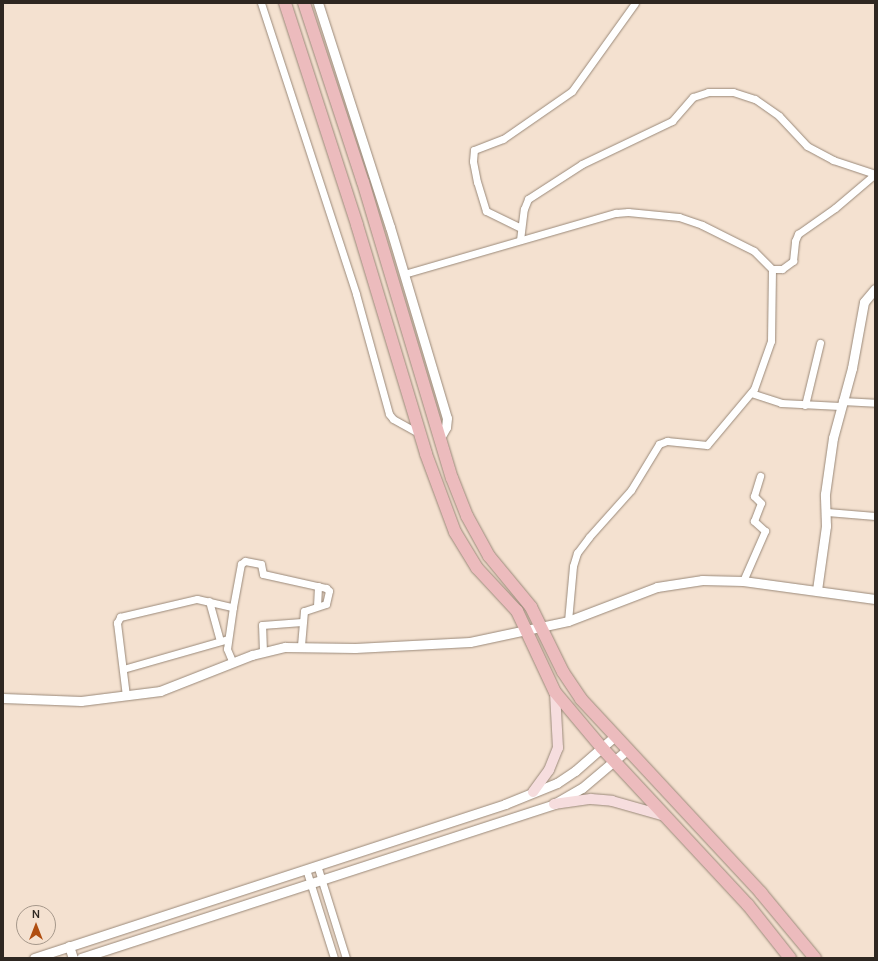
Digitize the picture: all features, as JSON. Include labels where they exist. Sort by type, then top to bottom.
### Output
[{"type":"main road","points":[[285,3],[421,434],[435,483],[455,532],[477,568],[517,611],[527,629],[555,692],[602,748],[748,905],[790,958]]},
{"type":"main road","points":[[304,3],[363,182],[452,478],[467,516],[489,556],[526,598],[570,685],[614,736],[761,893],[815,958]]},
{"type":"main road","points":[[533,792],[549,770],[558,748],[555,692]]},
{"type":"main road","points":[[554,804],[591,799],[612,801],[667,817]]},
{"type":"street","points":[[261,3],[356,294],[389,414],[392,419],[421,434]]},
{"type":"street","points":[[318,3],[404,274],[447,418],[446,428],[440,438]]},
{"type":"street","points":[[522,228],[486,211],[476,182],[473,161],[474,150],[503,139],[572,91],[635,3]]},
{"type":"street","points":[[520,240],[528,199],[582,164],[672,121],[693,97],[708,92],[733,92],[755,99],[779,116],[807,146],[833,160],[875,174]]},
{"type":"street","points":[[404,274],[616,213],[680,217],[711,228],[754,251],[772,268],[782,269],[792,264],[794,241],[798,234],[835,208],[875,174]]},
{"type":"street","points":[[568,621],[572,566],[578,553],[588,537],[631,490],[660,444],[667,440],[707,445],[725,421],[751,393],[771,341],[772,268]]},
{"type":"street","points":[[817,590],[827,512],[825,494],[841,403],[852,368],[864,302],[875,289]]},
{"type":"street","points":[[805,405],[820,343]]},
{"type":"street","points":[[751,393],[781,403],[805,405],[875,403]]},
{"type":"street","points":[[744,581],[765,531],[754,521],[761,503],[754,496],[760,476]]},
{"type":"street","points":[[827,512],[875,516]]},
{"type":"street","points":[[233,663],[227,649],[228,639],[242,564],[245,561],[261,564],[263,574],[318,586],[329,591],[326,604],[304,611],[301,647]]},
{"type":"street","points":[[3,698],[81,700],[126,696],[172,687],[263,652],[301,647],[470,642],[568,621],[657,587],[702,580],[744,581],[875,599]]},
{"type":"street","points":[[317,606],[318,586]]},
{"type":"street","points":[[126,696],[118,618],[197,599],[233,606]]},
{"type":"street","points":[[209,601],[220,641]]},
{"type":"street","points":[[263,652],[262,625],[302,622]]},
{"type":"street","points":[[122,668],[228,639]]},
{"type":"street","points":[[34,958],[51,955],[69,946],[506,804],[557,783],[575,771],[614,736]]},
{"type":"street","points":[[81,958],[554,804],[582,788],[627,750]]},
{"type":"street","points":[[317,865],[346,958]]},
{"type":"street","points":[[306,869],[334,958]]},
{"type":"street","points":[[69,946],[73,958]]}]
